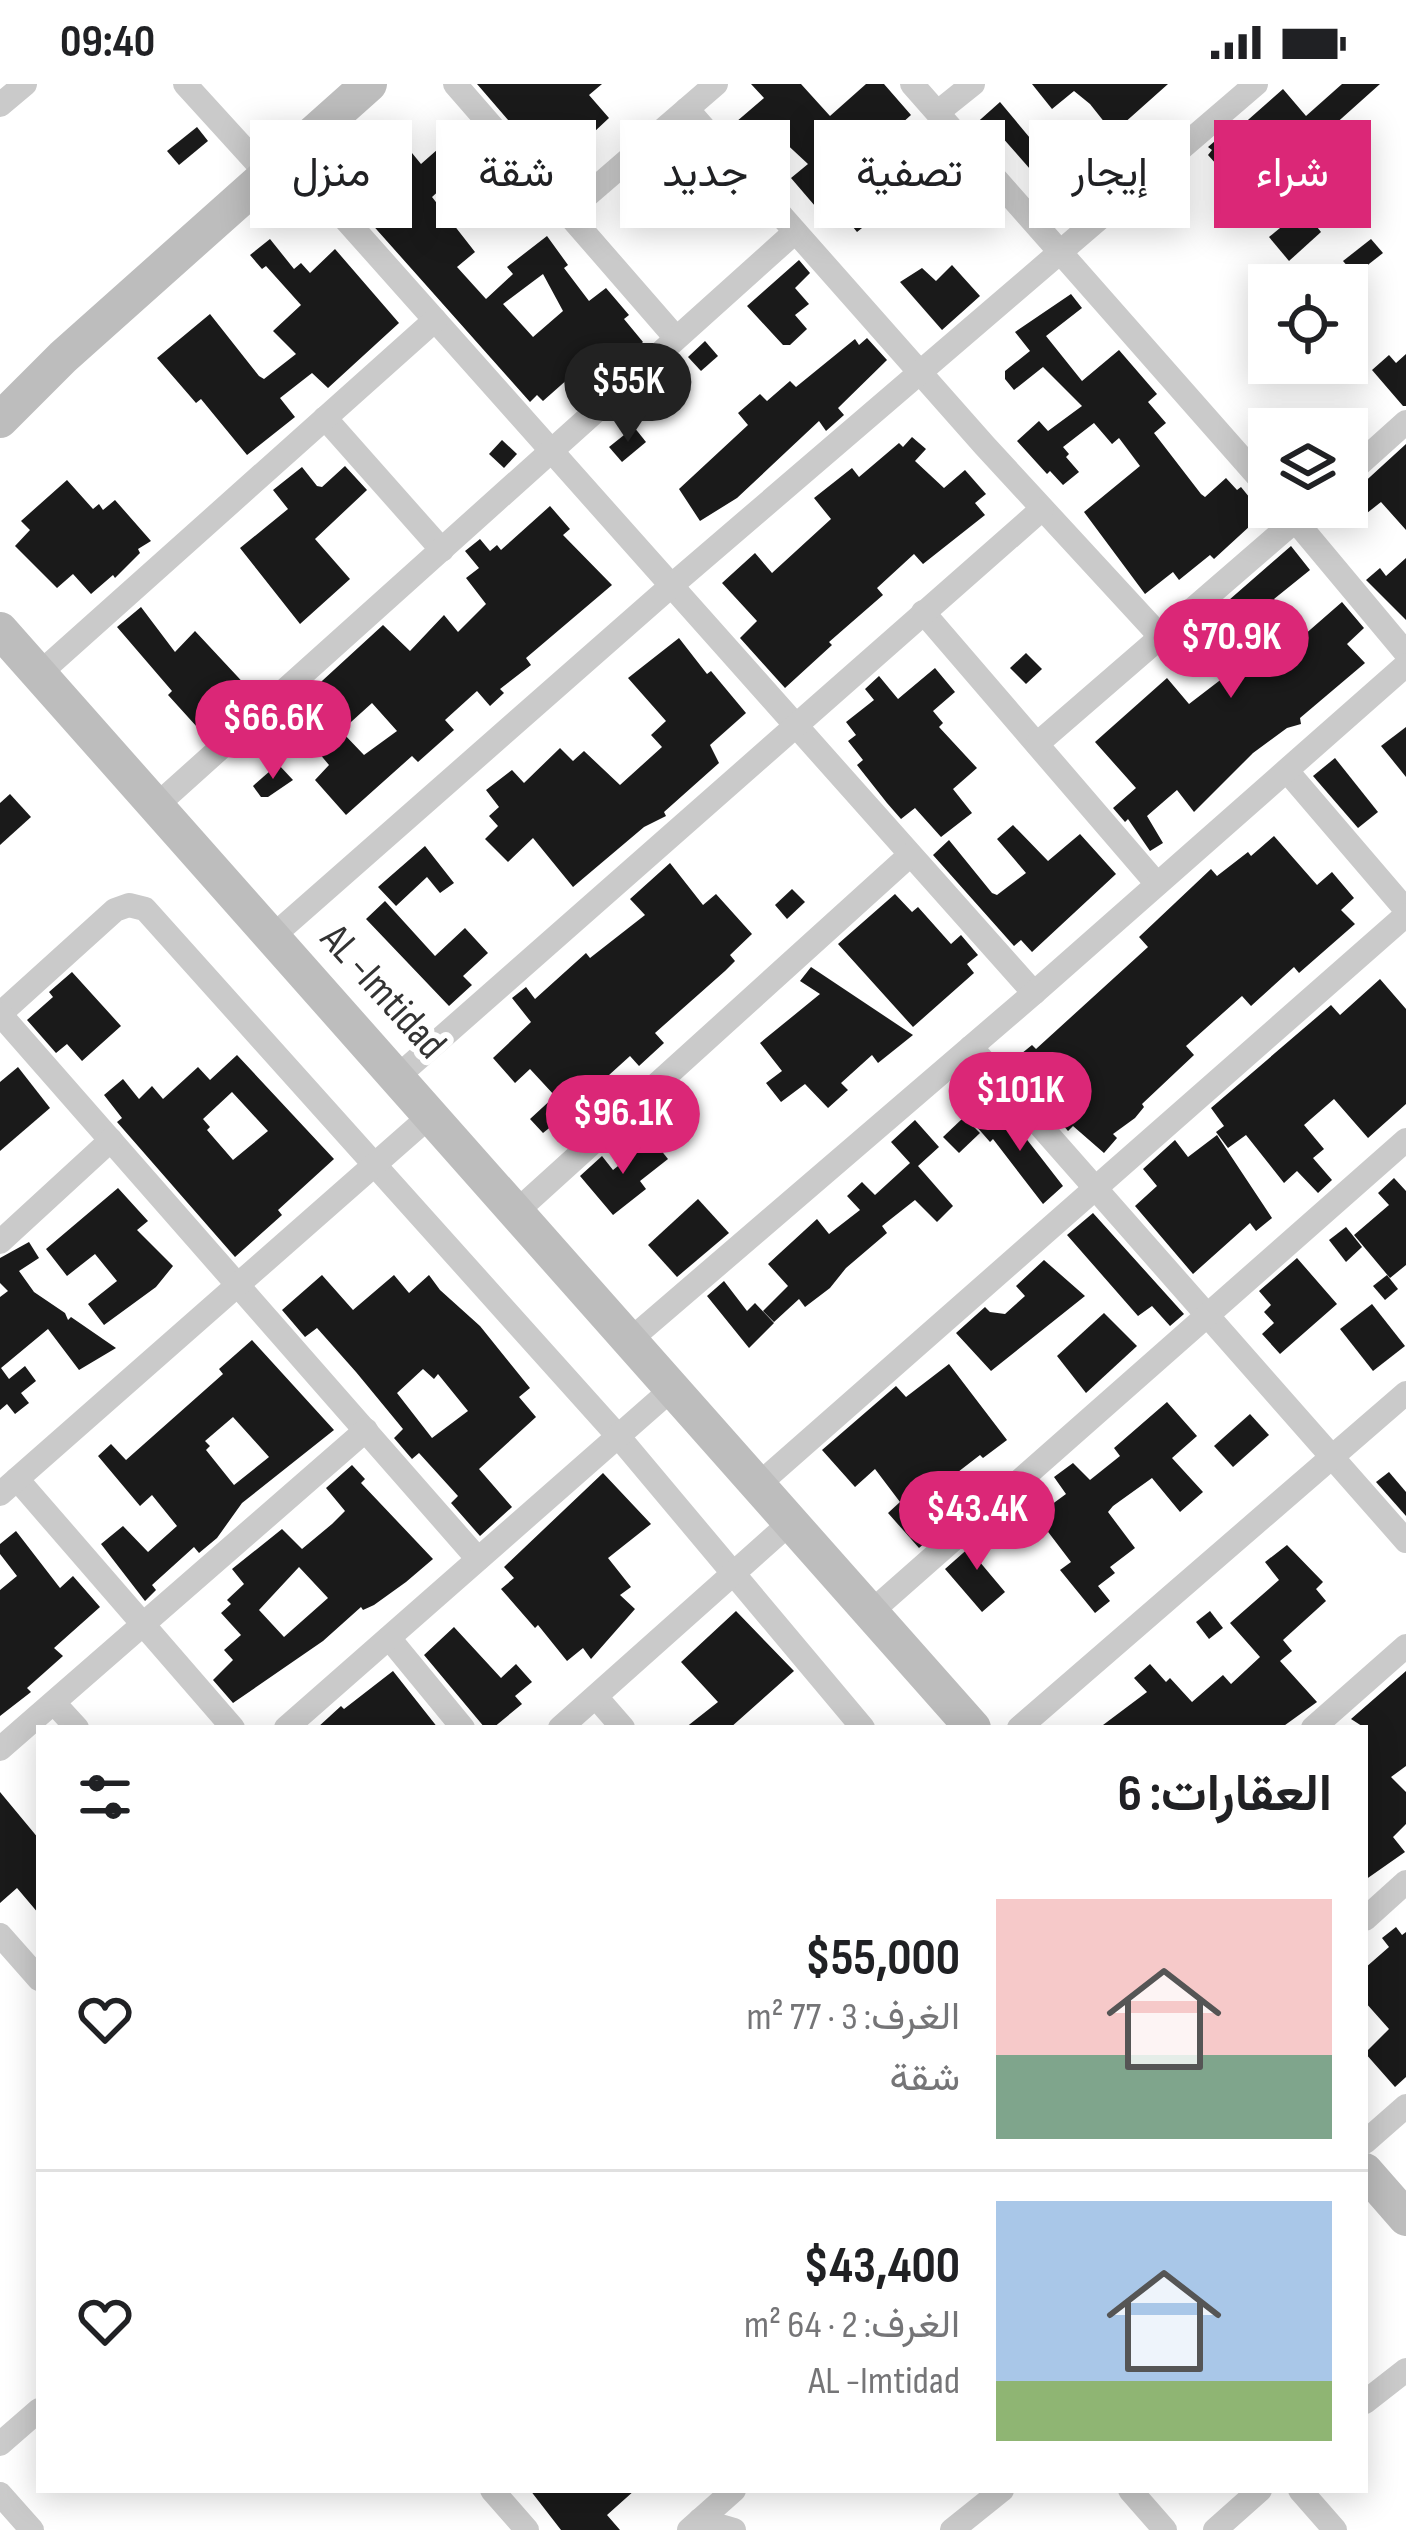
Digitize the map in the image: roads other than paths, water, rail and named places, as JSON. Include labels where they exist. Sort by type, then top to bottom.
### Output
[{"type":"street","points":[[0,105],[25,84]]},
{"type":"street","points":[[185,84],[250,141]]},
{"type":"street","points":[[329,120],[369,84]]},
{"type":"street","points":[[455,84],[487,120]]},
{"type":"street","points":[[596,188],[716,84]]},
{"type":"street","points":[[913,84],[1248,465]]},
{"type":"street","points":[[938,112],[973,84]]},
{"type":"street","points":[[273,936],[671,586],[1256,84]]},
{"type":"street","points":[[687,109],[1161,637]]},
{"type":"street","points":[[0,420],[63,357],[250,190]]},
{"type":"street","points":[[341,228],[434,320],[1034,993]]},
{"type":"street","points":[[583,228],[676,338]]},
{"type":"street","points":[[157,805],[794,232]]},
{"type":"street","points":[[40,673],[434,320]]},
{"type":"street","points":[[0,402],[63,357]]},
{"type":"street","points":[[325,418],[442,550]]},
{"type":"street","points":[[1368,456],[1406,422]]},
{"type":"street","points":[[398,1077],[1042,508]]},
{"type":"street","points":[[1037,744],[1280,528]]},
{"type":"street","points":[[1309,528],[1406,652]]},
{"type":"street","points":[[923,612],[1157,884]]},
{"type":"street","name":"AL -Imtidad","points":[[4,629],[970,1725]]},
{"type":"street","points":[[630,1340],[1406,665]]},
{"type":"street","points":[[758,1485],[1406,912],[1287,771]]},
{"type":"street","points":[[517,1211],[910,855]]},
{"type":"street","points":[[478,1559],[0,1014],[115,910],[129,905],[145,909],[618,1436],[860,1725]]},
{"type":"street","points":[[971,1047],[1406,1540]]},
{"type":"street","points":[[230,1725],[144,1626],[8,1487],[431,1115]]},
{"type":"street","points":[[0,1242],[111,1140]]},
{"type":"street","points":[[871,1612],[1406,1140]]},
{"type":"street","points":[[289,1725],[673,1388]]},
{"type":"street","points":[[1022,1725],[1406,1393]]},
{"type":"street","points":[[0,1749],[366,1430]]},
{"type":"street","points":[[563,1725],[791,1522]]},
{"type":"street","points":[[389,1638],[461,1725]]},
{"type":"street","points":[[1316,1725],[1406,1646]]},
{"type":"street","points":[[596,1697],[620,1725]]},
{"type":"street","points":[[55,1703],[73,1725]]},
{"type":"street","points":[[1368,1916],[1406,1882]]},
{"type":"street","points":[[0,1935],[36,1976]]},
{"type":"street","points":[[1368,2139],[1406,2106]]},
{"type":"street","points":[[1368,2174],[1406,2218]]},
{"type":"street","points":[[1368,2400],[1406,2370]]},
{"type":"street","points":[[0,2444],[36,2413]]},
{"type":"street","points":[[495,2493],[527,2530]]},
{"type":"street","points":[[695,2525],[731,2493]]},
{"type":"street","points":[[952,2530],[997,2493]]},
{"type":"street","points":[[1133,2493],[1165,2530]]},
{"type":"street","points":[[1215,2530],[1257,2493]]},
{"type":"street","points":[[1303,2493],[1335,2530]]},
{"type":"street","points":[[0,2494],[32,2530]]},
{"type":"street","points":[[695,2525],[734,2530]]}]
